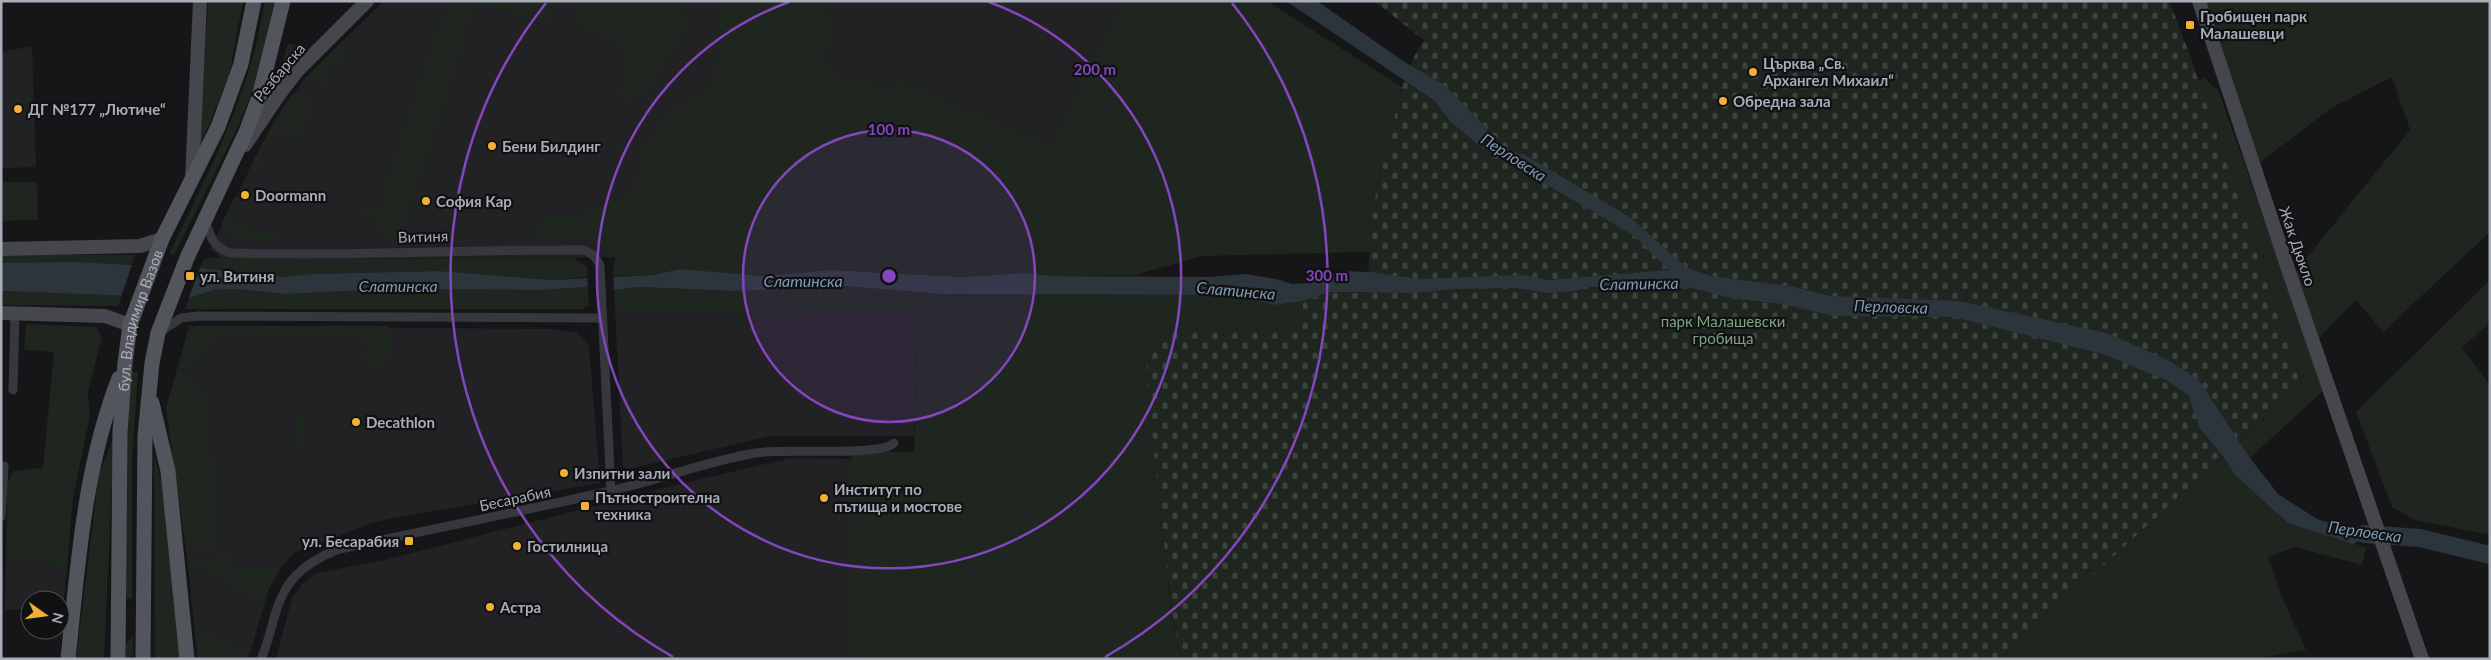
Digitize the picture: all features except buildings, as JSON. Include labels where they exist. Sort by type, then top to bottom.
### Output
[{"type":"main road","name":"бул. Владимир Вазов","points":[[118,659],[120,432],[130,325],[162,240],[218,127],[241,64],[254,1]]},
{"type":"main road","name":"бул. Владимир Вазов","points":[[143,659],[145,436],[158,333],[188,258],[228,174],[259,97],[283,1]]},
{"type":"main road","points":[[68,659],[89,480],[107,408],[125,363]]},
{"type":"main road","points":[[150,392],[168,471],[187,659]]},
{"type":"street","points":[[192,181],[200,1]]},
{"type":"street","name":"Резбарска","points":[[228,174],[262,118],[298,70],[367,1]]},
{"type":"street","name":"Жак Дюкло","points":[[2199,1],[2289,272],[2422,659]]},
{"type":"street","name":"Витиня","points":[[205,220],[212,240],[219,249],[230,253],[341,254],[584,250],[596,256],[600,266],[601,318],[611,491]]},
{"type":"street","points":[[1,249],[140,246],[162,240]]},
{"type":"street","points":[[13,390],[8,313],[105,316],[130,325]]},
{"type":"street","points":[[158,333],[181,318],[198,316],[601,318]]},
{"type":"street","name":"Бесарабия","points":[[261,659],[284,592],[299,570],[316,558],[336,550],[611,491],[754,453],[779,450],[852,451],[889,448],[894,443]]},
{"type":"street","points":[[1,517],[3,466]]},
{"type":"shaded area","points":[[384,1],[1121,1],[1049,143],[895,76],[888,90],[650,257],[277,259],[221,257],[210,249],[271,127],[305,78]]},
{"type":"shaded area","name":"ДГ №177 „Лютиче“","points":[[32,46],[36,167],[1,168],[1,52]]},
{"type":"shaded area","points":[[615,311],[772,313],[918,311],[914,436],[770,436],[628,469],[623,467]]},
{"type":"shaded area","points":[[189,326],[550,329],[577,333],[589,346],[600,483],[392,518],[371,523],[294,553],[282,566],[269,588],[250,653],[245,659],[198,659],[181,503],[166,408]]},
{"type":"shaded area","points":[[791,458],[852,459],[852,659],[276,659],[292,598],[302,584],[316,573],[385,560],[684,483]]},
{"type":"shaded area","points":[[6,561],[67,568],[65,590],[20,590],[20,609],[5,610]]},
{"type":"green space","points":[[208,1],[243,1],[229,75],[199,149]]},
{"type":"green space","points":[[265,1],[276,1],[255,84],[239,125],[174,255],[169,254],[213,162],[238,101],[258,36]]},
{"type":"green space","points":[[448,1],[557,1],[554,9],[555,26],[476,2],[403,232],[417,236],[415,242],[375,234],[376,222],[360,210],[361,207],[380,208],[399,142]]},
{"type":"green space","points":[[573,1],[680,1],[679,4],[690,25],[650,87],[630,104],[619,101],[623,61],[619,41],[579,28]]},
{"type":"green space","points":[[715,1],[804,1],[825,10],[833,29],[825,63],[841,79],[851,75],[888,90],[895,76],[1049,143],[1121,1],[1267,1],[1402,87],[1374,202],[1369,252],[1202,256],[1135,275],[1053,276],[1026,273],[963,277],[831,270],[765,276],[680,269],[653,275],[613,276],[615,257],[600,244],[585,240],[533,239],[534,230],[539,222],[547,216],[576,215],[633,194],[645,143],[661,117],[697,95],[710,83],[724,46],[720,39]]},
{"type":"green space","name":"парк Малашевски гробища","points":[[1374,1],[2169,1],[2187,47],[2302,384],[2001,659],[1181,659],[1171,607],[1145,370],[1164,329],[1302,330],[1303,301],[1330,292],[1368,293],[1369,252],[1374,202],[1402,87],[1415,55],[1424,40]]},
{"type":"green space","points":[[2204,1],[2490,1],[2490,232],[2383,332],[2356,300],[2319,338],[2296,271],[2410,130],[2392,77],[2331,108],[2258,164]]},
{"type":"green space","points":[[347,37],[340,69],[329,67],[326,77],[330,78],[327,91],[316,80],[305,78]]},
{"type":"green space","points":[[288,43],[299,47],[282,65]]},
{"type":"green space","points":[[2204,78],[2218,89],[2324,390],[2250,458],[2239,442],[2302,384],[2198,81]]},
{"type":"green space","points":[[297,92],[304,93],[310,103],[304,137],[296,137],[284,133],[277,133],[272,136],[265,148],[258,175],[247,173],[271,127],[292,94]]},
{"type":"green space","points":[[2,182],[37,182],[38,220],[3,221]]},
{"type":"green space","points":[[234,198],[238,199],[234,218],[241,226],[283,235],[286,237],[285,242],[248,242],[239,240],[226,231],[222,223]]},
{"type":"green space","points":[[1,255],[135,255],[132,264],[1,263]]},
{"type":"green space","points":[[221,257],[277,259],[574,258],[587,267],[587,277],[550,280],[439,271],[311,274],[284,277],[200,268],[204,259]]},
{"type":"green space","points":[[2490,280],[2490,322],[2462,348],[2490,385],[2490,535],[2415,520],[2392,507],[2356,412]]},
{"type":"green space","points":[[844,286],[940,294],[1226,295],[1275,305],[1303,301],[1302,330],[1164,329],[1145,370],[1171,610],[1181,659],[852,659],[852,451],[914,452],[918,311],[772,313],[615,311],[614,290],[639,287],[735,291]]},
{"type":"green space","points":[[588,287],[589,305],[582,309],[185,309],[189,298],[214,290],[236,289],[285,294],[389,289],[544,290]]},
{"type":"green space","points":[[1,291],[122,295],[118,306],[1,305]]},
{"type":"green space","points":[[26,324],[96,327],[102,337],[88,392],[90,416],[73,497],[67,568],[6,561],[7,485],[13,471],[43,468],[54,352],[24,350]]},
{"type":"green space","points":[[189,326],[387,326],[392,330],[392,359],[389,363],[365,363],[365,346],[359,340],[349,336],[222,334],[193,365],[197,377],[188,369],[181,357]]},
{"type":"green space","points":[[178,367],[194,381],[194,386],[198,389],[210,388],[210,458],[218,458],[218,546],[213,550],[193,549],[190,542],[185,544],[166,408]]},
{"type":"green space","points":[[131,371],[138,372],[132,460],[132,599],[124,599],[125,471]]},
{"type":"green space","points":[[295,414],[304,414],[303,451],[294,451]]},
{"type":"green space","points":[[114,436],[104,659],[76,659],[99,474]]},
{"type":"green space","points":[[154,454],[161,480],[181,659],[155,659]]},
{"type":"green space","points":[[2223,456],[2234,474],[2329,537],[2366,547],[2362,565],[2295,547],[2268,557],[2282,597],[2306,650],[2255,659],[2001,659]]},
{"type":"green space","points":[[229,544],[230,569],[282,566],[269,588],[263,605],[189,561],[192,559],[219,557]]},
{"type":"green space","points":[[194,627],[250,653],[245,659],[198,659]]},
{"type":"green space","points":[[133,635],[133,656],[126,657],[126,644]]},
{"type":"water","name":"Слатинска","points":[[1286,1],[1317,1],[1403,61],[1443,84],[1486,127],[1489,138],[1516,154],[1523,154],[1631,218],[1687,268],[1711,276],[1790,286],[1830,296],[1959,301],[2107,333],[2168,360],[2198,379],[2250,458],[2278,494],[2317,519],[2337,525],[2371,529],[2376,544],[2361,540],[2353,544],[2288,523],[2234,474],[2223,456],[2199,427],[2189,396],[2168,381],[2103,354],[1953,317],[1834,316],[1782,304],[1731,298],[1692,288],[1587,287],[1576,291],[1549,293],[1516,288],[1453,289],[1418,293],[1330,292],[1303,301],[1275,305],[1226,295],[940,294],[844,286],[735,291],[639,287],[614,290],[585,287],[544,290],[389,289],[285,294],[236,289],[214,290],[189,298],[1,291],[1,263],[72,262],[200,268],[284,277],[311,274],[439,271],[550,280],[653,275],[680,269],[765,276],[831,270],[963,277],[1026,273],[1053,276],[1209,277],[1245,274],[1276,279],[1292,284],[1308,283],[1340,271],[1369,272],[1420,279],[1522,275],[1549,280],[1669,270],[1633,235],[1480,146],[1451,122],[1435,101]]},
{"type":"pier","points":[[133,262],[201,265],[188,300],[121,297]]},
{"type":"pier","points":[[613,274],[614,292],[588,290],[587,275]]},
{"type":"waterway","name":"Перловска","points":[[2364,534],[2420,538],[2490,555]]},
{"type":"place","name":"Гробищен парк Малашевци","points":[[2190,25]]},
{"type":"place","name":"Църква „Св. Архангел Михаил“","points":[[1753,72]]},
{"type":"place","name":"Обредна зала","points":[[1723,101]]},
{"type":"place","name":"ДГ №177 „Лютиче“","points":[[18,109]]},
{"type":"place","name":"Бени Билдинг","points":[[492,146]]},
{"type":"place","name":"Doormann","points":[[245,195]]},
{"type":"place","name":"София Кар","points":[[426,201]]},
{"type":"place","name":"ул. Витиня","points":[[190,276]]},
{"type":"place","name":"Decathlon","points":[[356,422]]},
{"type":"place","name":"Изпитни зали","points":[[564,473]]},
{"type":"place","name":"Институт по пътища и мостове","points":[[824,498]]},
{"type":"place","name":"Пътностроителна техника","points":[[585,506]]},
{"type":"place","name":"ул. Бесарабия","points":[[409,541]]},
{"type":"place","name":"Гостилница","points":[[517,546]]},
{"type":"place","name":"Астра","points":[[490,607]]}]
